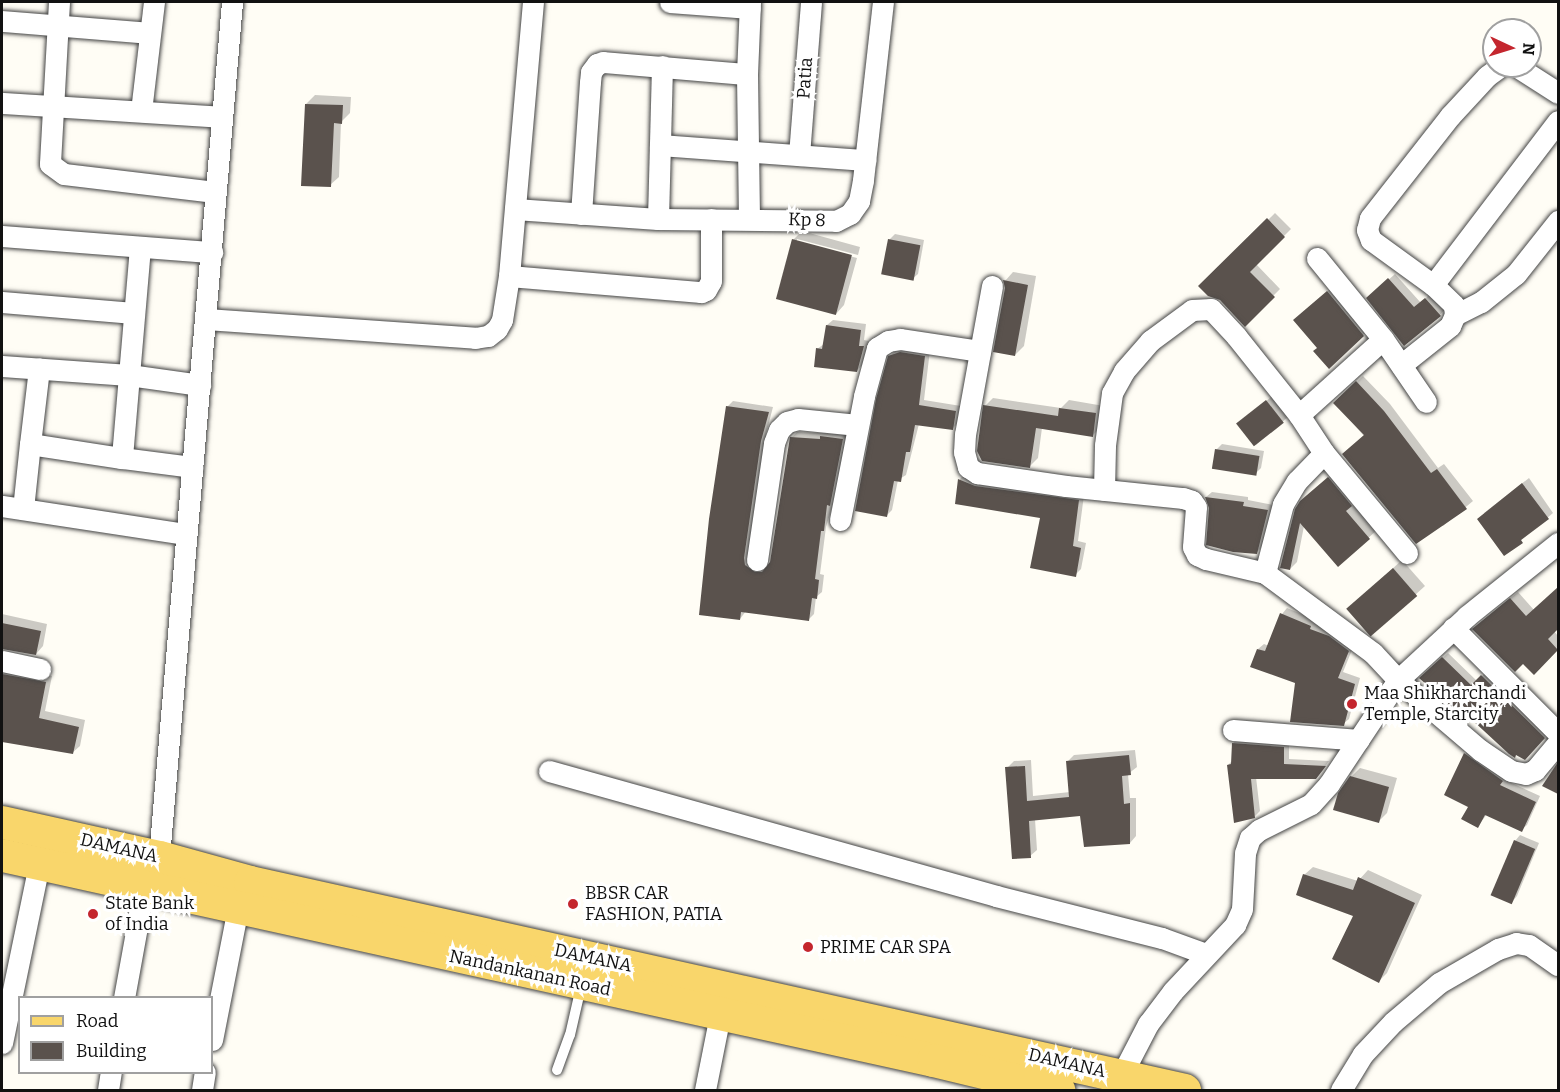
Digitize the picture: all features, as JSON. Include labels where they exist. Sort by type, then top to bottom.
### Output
[{"type":"main road","name":"DAMANA","points":[[2,822],[159,857],[250,882],[414,933],[1184,1090]]},
{"type":"main road","name":"Nandankanan Road","points":[[2,855],[238,908],[414,933],[582,984],[933,1060],[1058,1090]]},
{"type":"street","points":[[59,2],[50,164],[64,174],[215,192]]},
{"type":"street","points":[[141,111],[154,2]]},
{"type":"street","points":[[159,857],[232,2]]},
{"type":"street","points":[[206,319],[482,337],[497,329],[502,320],[509,276],[533,2]]},
{"type":"street","points":[[670,2],[750,5],[747,74],[749,218]]},
{"type":"street","name":"Patia","points":[[799,155],[811,2]]},
{"type":"street","name":"Kp 8","points":[[515,209],[658,219],[749,218],[836,221],[850,214],[859,201],[883,2]]},
{"type":"street","points":[[2,21],[150,33]]},
{"type":"street","points":[[581,214],[591,72],[603,62],[747,74]]},
{"type":"street","points":[[658,219],[663,66]]},
{"type":"street","points":[[1401,365],[1450,326],[1455,315],[1454,305],[1433,285],[1371,240],[1367,230],[1368,224],[1370,218],[1450,116],[1485,78]]},
{"type":"street","points":[[1535,78],[1558,93]]},
{"type":"street","points":[[2,103],[222,117]]},
{"type":"street","points":[[1433,285],[1558,121]]},
{"type":"street","points":[[660,145],[865,160]]},
{"type":"street","points":[[509,276],[701,292],[706,290],[711,281],[711,219]]},
{"type":"street","points":[[1455,315],[1481,302],[1509,280],[1558,221]]},
{"type":"street","points":[[2,236],[212,252]]},
{"type":"street","points":[[122,458],[140,247]]},
{"type":"street","points":[[1317,258],[1383,339],[1426,402]]},
{"type":"street","points":[[992,286],[965,434],[964,452],[968,467],[977,473],[1184,498],[1192,501],[1196,507],[1193,547],[1197,555],[1265,573],[1373,653],[1398,680],[1480,750],[1511,771],[1526,774],[1535,770],[1558,743]]},
{"type":"street","points":[[2,302],[134,313]]},
{"type":"street","points":[[1104,490],[1105,445],[1112,393],[1124,371],[1150,341],[1192,310],[1211,309],[1236,336],[1299,415],[1324,453],[1407,553]]},
{"type":"street","points":[[840,520],[858,425],[877,348],[888,341],[900,339],[980,351]]},
{"type":"street","points":[[1299,415],[1383,339]]},
{"type":"street","points":[[2,366],[129,375],[200,385]]},
{"type":"street","points":[[23,509],[39,369]]},
{"type":"street","points":[[757,560],[774,443],[779,430],[787,422],[798,420],[858,425]]},
{"type":"street","points":[[30,444],[192,466]]},
{"type":"street","points":[[1265,573],[1283,504],[1297,482],[1324,453]]},
{"type":"street","points":[[2,506],[186,534]]},
{"type":"street","points":[[1121,1076],[1148,1024],[1173,991],[1234,924],[1242,909],[1245,853],[1250,838],[1259,830],[1311,804],[1329,784],[1398,680],[1454,628],[1558,543]]},
{"type":"street","points":[[1454,628],[1558,733]]},
{"type":"street","points":[[2,661],[40,669]]},
{"type":"street","points":[[1233,730],[1359,740]]},
{"type":"street","points":[[549,771],[996,896],[1162,938],[1206,954]]},
{"type":"street","points":[[2,1043],[39,864]]},
{"type":"street","points":[[124,996],[144,888]]},
{"type":"street","points":[[213,1035],[238,908]]},
{"type":"street","points":[[1341,1090],[1363,1054],[1393,1022],[1439,983],[1498,949],[1516,943],[1529,945],[1558,965]]},
{"type":"street","points":[[705,1090],[720,1015]]},
{"type":"street","points":[[108,1090],[111,1074]]},
{"type":"street","points":[[201,1090],[205,1074]]},
{"type":"lane","points":[[557,1070],[570,1035],[582,984]]},
{"type":"building","points":[[305,104],[343,105],[342,124],[334,123],[331,187],[301,186]]},
{"type":"building","points":[[1267,218],[1285,237],[1250,272],[1275,297],[1245,327],[1220,300],[1208,296],[1198,286]]},
{"type":"building","points":[[792,239],[852,255],[836,315],[776,299]]},
{"type":"building","points":[[888,239],[920,245],[914,281],[881,274]]},
{"type":"building","points":[[1388,278],[1414,307],[1425,298],[1441,316],[1404,346],[1366,298]]},
{"type":"building","points":[[1003,280],[1028,285],[1015,356],[993,352],[1005,288]]},
{"type":"building","points":[[1327,291],[1364,336],[1329,369],[1313,351],[1317,348],[1293,320]]},
{"type":"building","points":[[826,325],[861,330],[859,346],[864,346],[857,372],[814,367],[816,348],[822,349]]},
{"type":"building","points":[[900,352],[925,356],[919,405],[956,411],[953,430],[915,425],[910,452],[906,452],[901,482],[894,481],[887,517],[855,511],[876,399],[888,356]]},
{"type":"building","points":[[1356,381],[1384,411],[1431,473],[1437,469],[1467,509],[1416,544],[1342,454],[1364,435],[1333,403]]},
{"type":"building","points":[[1266,400],[1284,423],[1254,446],[1236,423]]},
{"type":"building","points":[[983,405],[1058,416],[1059,408],[1096,413],[1093,437],[1036,428],[1030,468],[982,461],[977,451]]},
{"type":"building","points":[[726,406],[769,412],[761,441],[744,558],[745,565],[755,572],[762,572],[770,562],[790,437],[820,439],[820,436],[843,439],[830,506],[827,505],[824,531],[821,531],[815,579],[819,580],[817,599],[812,598],[809,621],[741,612],[740,620],[699,615],[709,519]]},
{"type":"building","points":[[1215,449],[1259,456],[1256,476],[1212,469]]},
{"type":"building","points":[[1328,477],[1352,506],[1346,511],[1370,539],[1338,567],[1300,523],[1290,570],[1280,568],[1295,509],[1300,501]]},
{"type":"building","points":[[958,479],[975,486],[1079,500],[1073,546],[1081,548],[1076,577],[1030,568],[1040,518],[955,504]]},
{"type":"building","points":[[1522,483],[1549,519],[1521,540],[1523,543],[1504,556],[1477,519]]},
{"type":"building","points":[[1205,497],[1244,502],[1243,506],[1268,510],[1257,554],[1233,552],[1206,545],[1209,508]]},
{"type":"building","points":[[1393,568],[1417,596],[1370,637],[1346,609]]},
{"type":"building","points":[[1558,587],[1558,629],[1548,639],[1558,650],[1534,675],[1523,664],[1515,672],[1472,629],[1510,598],[1526,616]]},
{"type":"building","points":[[1280,613],[1311,626],[1310,629],[1329,636],[1349,651],[1338,678],[1355,684],[1344,726],[1290,722],[1295,683],[1250,667],[1257,649],[1265,651]]},
{"type":"building","points":[[2,623],[41,631],[36,655],[2,649]]},
{"type":"building","points":[[1442,657],[1471,685],[1481,675],[1545,738],[1525,760],[1509,754],[1471,719],[1469,722],[1419,678]]},
{"type":"building","points":[[2,674],[46,682],[39,718],[79,727],[73,754],[2,742]]},
{"type":"building","points":[[1232,743],[1284,747],[1284,764],[1326,766],[1316,779],[1251,779],[1255,818],[1234,823],[1227,765],[1231,764]]},
{"type":"building","points":[[1464,753],[1503,781],[1500,785],[1536,802],[1522,832],[1485,815],[1478,828],[1461,819],[1468,807],[1444,795]]},
{"type":"building","points":[[1129,755],[1131,775],[1122,776],[1124,804],[1130,803],[1130,844],[1084,847],[1080,816],[1029,821],[1031,858],[1012,859],[1005,767],[1025,766],[1027,801],[1069,797],[1066,761]]},
{"type":"building","points":[[1558,762],[1558,794],[1542,786]]},
{"type":"building","points":[[1350,776],[1389,787],[1379,823],[1333,810],[1338,793]]},
{"type":"building","points":[[1514,840],[1535,849],[1512,904],[1491,895]]},
{"type":"building","points":[[1303,874],[1353,890],[1358,877],[1415,903],[1379,983],[1332,959],[1353,916],[1296,895]]},
{"type":"place","name":"Maa Shikharchandi Temple, Starcity","points":[[1352,704]]},
{"type":"place","name":"BBSR CAR FASHION, PATIA","points":[[573,904]]},
{"type":"place","name":"State Bank of India","points":[[93,914]]},
{"type":"place","name":"PRIME CAR SPA","points":[[808,947]]}]
